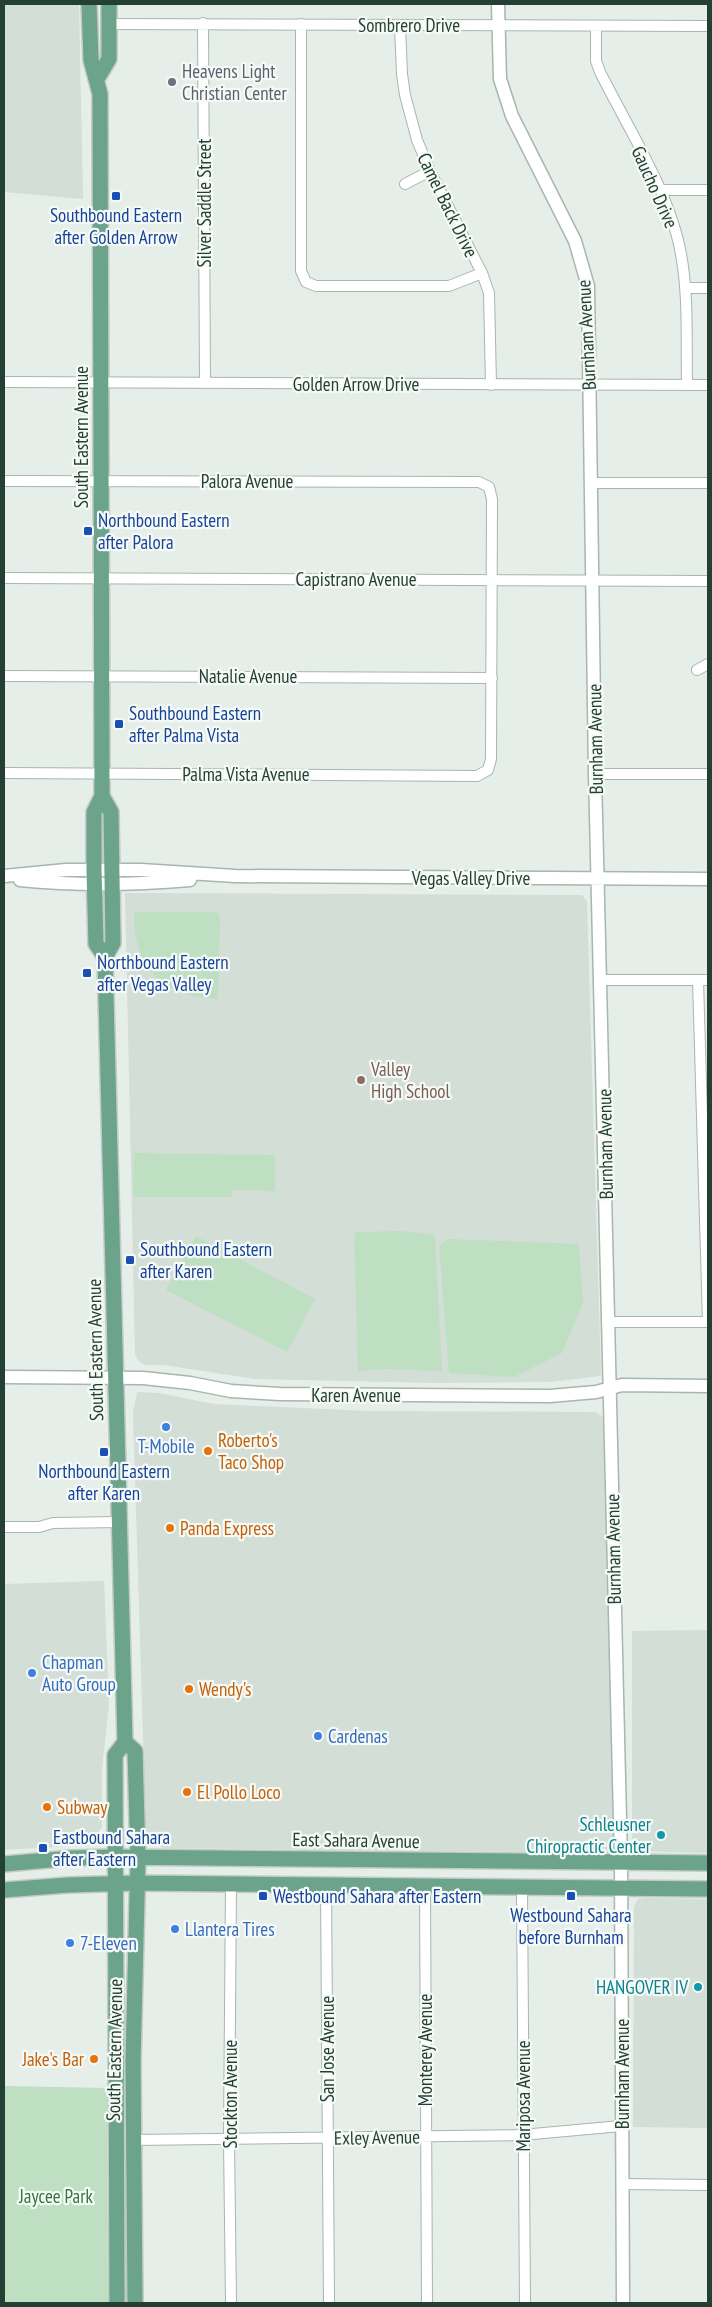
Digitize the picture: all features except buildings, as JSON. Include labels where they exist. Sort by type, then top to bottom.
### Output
[{"type":"main road","name":"South Eastern Avenue","points":[[89,4],[91,60],[100,94],[102,796],[94,812],[94,878],[96,944],[105,957]]},
{"type":"main road","points":[[97,79],[109,59],[109,4]]},
{"type":"main road","name":"South Eastern Avenue","points":[[102,796],[111,812],[113,943],[105,957],[125,1742],[114,1755],[117,2303]]},
{"type":"main road","name":"South Eastern Avenue","points":[[125,1742],[136,1751],[138,1858],[133,2054],[135,2303]]},
{"type":"main road","name":"East Sahara Avenue","points":[[4,1864],[72,1858],[708,1863]]},
{"type":"main road","points":[[379,1860],[379,1886]]},
{"type":"main road","points":[[4,1890],[114,1883],[708,1889]]},
{"type":"main road","points":[[115,2076],[124,2083],[127,2136],[133,2140]]},
{"type":"main road","points":[[116,2163],[121,2164],[124,2168],[129,2216],[134,2218]]},
{"type":"street","name":"Burnham Avenue","points":[[498,4],[500,79],[512,116],[575,241],[588,286],[595,774],[610,1322],[608,1388],[621,1862],[623,2303]]},
{"type":"street","name":"Silver Saddle Street","points":[[203,23],[205,383]]},
{"type":"street","name":"Sombrero Drive","points":[[109,24],[708,26]]},
{"type":"street","points":[[301,24],[301,272],[306,282],[316,286],[450,286],[482,273]]},
{"type":"street","name":"Camel Back Drive","points":[[400,25],[405,95],[417,140],[430,171],[482,273],[489,293],[491,306],[491,385]]},
{"type":"street","name":"Gaucho Drive","points":[[596,26],[596,61],[600,72],[670,212],[680,249],[686,288],[687,385]]},
{"type":"street","points":[[405,184],[430,171]]},
{"type":"street","points":[[660,190],[708,190]]},
{"type":"street","points":[[686,288],[708,288]]},
{"type":"street","name":"Golden Arrow Drive","points":[[4,382],[708,385]]},
{"type":"street","name":"Palora Avenue","points":[[4,481],[479,482],[489,487],[492,499],[492,580]]},
{"type":"street","points":[[591,483],[708,483]]},
{"type":"street","name":"Capistrano Avenue","points":[[4,578],[708,581]]},
{"type":"street","points":[[492,580],[492,678]]},
{"type":"street","points":[[696,670],[708,664]]},
{"type":"street","name":"Natalie Avenue","points":[[4,676],[492,678]]},
{"type":"street","name":"Palma Vista Avenue","points":[[4,773],[477,776],[488,770],[491,759],[492,678]]},
{"type":"street","points":[[595,774],[708,774]]},
{"type":"street","name":"Vegas Valley Drive","points":[[4,877],[66,885],[94,878],[112,877],[708,879]]},
{"type":"street","points":[[601,980],[703,980],[708,1322],[610,1322]]},
{"type":"street","name":"Karen Avenue","points":[[4,1377],[116,1378],[190,1382],[231,1391],[280,1394],[550,1396],[596,1392],[622,1385],[708,1386]]},
{"type":"street","points":[[4,1527],[39,1527],[53,1523],[119,1522]]},
{"type":"street","name":"Stockton Avenue","points":[[230,1884],[229,2140],[231,2303]]},
{"type":"street","name":"San Jose Avenue","points":[[326,1885],[329,2303]]},
{"type":"street","name":"Monterey Avenue","points":[[425,1887],[427,2303]]},
{"type":"street","name":"Mariposa Avenue","points":[[522,1888],[522,2135],[525,2303]]},
{"type":"street","name":"Exley Avenue","points":[[133,2140],[522,2135],[621,2126]]},
{"type":"street","points":[[622,2184],[708,2185]]},
{"type":"shaded area","points":[[4,4],[79,4],[83,199],[4,192]]},
{"type":"shaded area","name":"Valley High School","points":[[125,893],[582,895],[587,901],[601,1376],[550,1382],[435,1383],[255,1379],[164,1365],[144,1365],[138,1360],[135,1354]]},
{"type":"shaded area","points":[[137,1392],[159,1393],[214,1404],[368,1411],[595,1412],[604,1417],[614,1853],[163,1848],[149,1840],[146,1833],[133,1413]]},
{"type":"shaded area","points":[[104,1581],[109,1704],[102,1769],[102,1827],[94,1838],[85,1845],[4,1850],[4,1584]]},
{"type":"shaded area","points":[[708,1630],[708,1853],[632,1851],[632,1631]]},
{"type":"shaded area","points":[[638,1899],[708,1899],[708,2128],[633,2127],[634,1907]]},
{"type":"green space","points":[[134,912],[216,912],[220,916],[218,999],[198,997],[181,992],[166,985],[155,976],[146,964],[139,949],[135,932]]},
{"type":"green space","points":[[134,1153],[275,1155],[275,1191],[232,1190],[232,1197],[133,1197]]},
{"type":"green space","points":[[401,1231],[435,1235],[442,1371],[389,1369],[358,1371],[354,1236],[356,1232]]},
{"type":"green space","points":[[196,1236],[315,1299],[287,1352],[166,1290]]},
{"type":"green space","points":[[448,1239],[579,1244],[583,1303],[562,1353],[514,1377],[449,1373],[439,1246]]},
{"type":"green space","name":"Jaycee Park","points":[[4,2086],[107,2088],[108,2303],[4,2303]]},
{"type":"place","name":"Heavens Light Christian Center","points":[[172,82]]},
{"type":"place","name":"Southbound Eastern after Golden Arrow","points":[[116,196]]},
{"type":"place","name":"Northbound Eastern after Palora","points":[[88,531]]},
{"type":"place","name":"Southbound Eastern after Palma Vista","points":[[119,724]]},
{"type":"place","name":"Northbound Eastern after Vegas Valley","points":[[87,973]]},
{"type":"place","name":"Valley High School","points":[[361,1080]]},
{"type":"place","name":"Southbound Eastern after Karen","points":[[130,1260]]},
{"type":"place","name":"T-Mobile","points":[[166,1427]]},
{"type":"place","name":"Roberto's Taco Shop","points":[[208,1451]]},
{"type":"place","name":"Northbound Eastern after Karen","points":[[104,1452]]},
{"type":"place","name":"Panda Express","points":[[170,1528]]},
{"type":"place","name":"Chapman Auto Group","points":[[32,1673]]},
{"type":"place","name":"Wendy's","points":[[189,1689]]},
{"type":"place","name":"Cardenas","points":[[318,1736]]},
{"type":"place","name":"El Pollo Loco","points":[[187,1792]]},
{"type":"place","name":"Subway","points":[[47,1807]]},
{"type":"place","name":"Schleusner Chiropractic Center","points":[[661,1835]]},
{"type":"place","name":"Eastbound Sahara after Eastern","points":[[43,1848]]},
{"type":"place","name":"Westbound Sahara after Eastern","points":[[263,1896]]},
{"type":"place","name":"Westbound Sahara before Burnham","points":[[571,1896]]},
{"type":"place","name":"Llantera Tires","points":[[175,1929]]},
{"type":"place","name":"7-Eleven","points":[[70,1943]]},
{"type":"place","name":"HANGOVER IV","points":[[698,1987]]},
{"type":"place","name":"Jake's Bar","points":[[94,2059]]}]
